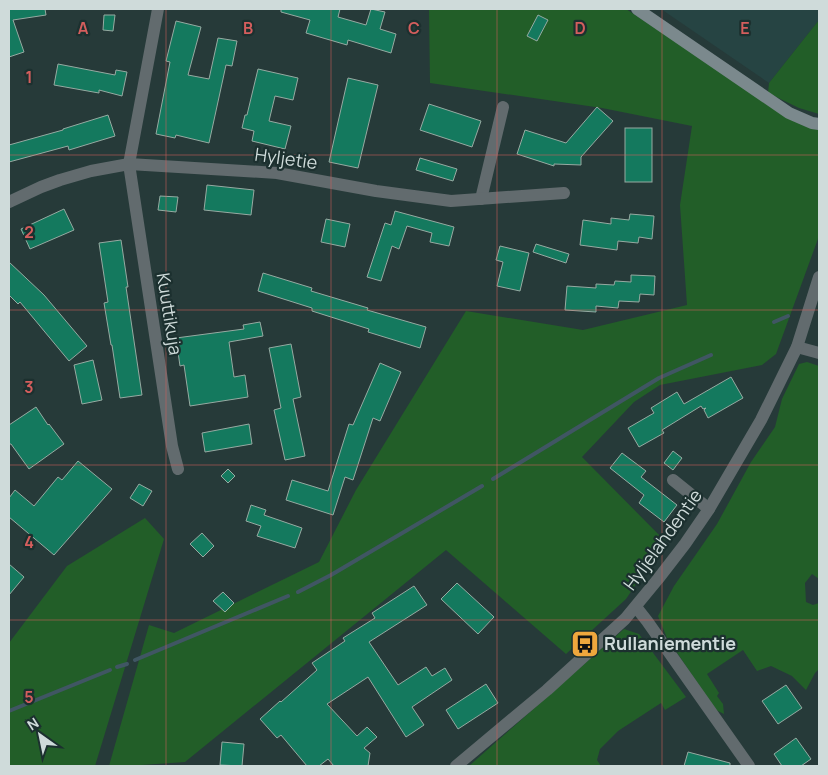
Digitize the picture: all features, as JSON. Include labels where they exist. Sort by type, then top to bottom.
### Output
[{"type":"street","name":"Kuuttikuja","points":[[158,9],[129,164],[172,446],[178,469]]},
{"type":"street","points":[[637,9],[789,113],[819,124]]},
{"type":"street","points":[[481,199],[503,107]]},
{"type":"street","name":"Hyljetie","points":[[9,202],[60,180],[91,171],[129,164],[277,174],[376,191],[451,201],[564,193]]},
{"type":"street","name":"Hyljelahdentie","points":[[456,766],[560,678],[625,619],[685,544],[709,509],[761,420],[797,347],[819,277]]},
{"type":"street","points":[[797,347],[819,353]]},
{"type":"street","points":[[673,480],[709,509]]},
{"type":"street","points":[[636,607],[749,766]]},
{"type":"shaded area","points":[[661,9],[819,9],[819,20],[769,83]]},
{"type":"green space","points":[[429,9],[626,9],[802,125],[819,130],[819,236],[776,354],[762,365],[660,385],[634,402],[582,457],[665,541],[626,599],[566,654],[446,550],[185,762],[109,766],[149,625],[174,633],[319,562],[356,490],[466,311],[583,330],[687,305],[680,205],[692,126],[602,108],[430,83]]},
{"type":"green space","points":[[819,20],[819,114],[799,108],[768,93],[769,83]]},
{"type":"green space","points":[[807,362],[819,366],[819,579],[812,574],[805,583],[806,602],[813,605],[819,603],[819,669],[806,690],[792,676],[771,666],[757,671],[743,650],[707,674],[719,693],[717,696],[723,704],[724,714],[716,710],[667,638],[658,616],[674,586],[717,524],[751,462],[775,427],[782,399],[799,364]]},
{"type":"green space","points":[[145,518],[164,539],[95,766],[9,766],[9,643],[67,566]]},
{"type":"green space","points":[[624,629],[639,634],[686,697],[665,710],[661,703],[618,731],[600,749],[597,760],[601,766],[469,766]]},
{"type":"building","points":[[9,9],[45,9],[46,15],[13,20],[24,52],[9,57]]},
{"type":"building","points":[[281,9],[340,9],[338,17],[366,25],[371,9],[385,12],[380,29],[396,34],[391,53],[348,40],[347,45],[306,33],[310,20],[281,12]]},
{"type":"building","points":[[104,15],[115,15],[113,31],[103,30]]},
{"type":"building","points":[[538,15],[548,20],[537,41],[527,36]]},
{"type":"building","points":[[176,21],[201,27],[188,75],[209,79],[218,38],[237,41],[232,66],[226,65],[209,143],[176,135],[175,138],[156,134],[170,62],[166,61]]},
{"type":"building","points":[[58,64],[115,75],[116,70],[127,72],[122,96],[99,90],[99,93],[54,85]]},
{"type":"building","points":[[258,69],[298,78],[293,100],[275,96],[269,121],[291,126],[285,149],[252,141],[254,131],[242,128]]},
{"type":"building","points":[[348,78],[378,85],[358,168],[329,162]]},
{"type":"building","points":[[429,104],[481,121],[472,147],[420,130]]},
{"type":"building","points":[[597,107],[613,121],[581,157],[581,165],[554,164],[554,166],[517,154],[525,130],[566,143]]},
{"type":"building","points":[[108,115],[115,136],[69,150],[68,146],[9,162],[9,145]]},
{"type":"building","points":[[625,128],[652,128],[652,182],[625,182]]},
{"type":"building","points":[[420,158],[457,169],[453,181],[416,170]]},
{"type":"building","points":[[207,185],[254,190],[251,215],[204,210]]},
{"type":"building","points":[[160,196],[178,197],[176,212],[158,210]]},
{"type":"building","points":[[64,209],[74,230],[30,249],[21,229]]},
{"type":"building","points":[[395,211],[454,227],[449,246],[430,242],[432,233],[407,226],[399,249],[392,246],[381,281],[367,277],[385,223],[391,225]]},
{"type":"building","points":[[630,214],[654,216],[652,239],[639,237],[638,243],[618,241],[617,250],[580,245],[583,220],[611,224],[611,218],[629,220]]},
{"type":"building","points":[[326,219],[350,224],[345,247],[321,242]]},
{"type":"building","points":[[121,240],[142,395],[120,398],[104,303],[108,302],[99,243]]},
{"type":"building","points":[[536,244],[569,254],[566,263],[533,252]]},
{"type":"building","points":[[500,246],[529,253],[520,291],[497,286],[503,262],[496,260]]},
{"type":"building","points":[[9,262],[44,295],[87,346],[69,361],[20,302],[18,304],[9,295]]},
{"type":"building","points":[[263,273],[312,288],[311,291],[368,308],[367,310],[426,327],[420,348],[368,332],[369,329],[258,291]]},
{"type":"building","points":[[631,275],[655,276],[654,295],[640,294],[639,302],[619,301],[618,308],[596,306],[596,312],[565,310],[567,286],[596,288],[596,284],[614,285],[615,281],[631,282]]},
{"type":"building","points":[[260,322],[263,336],[229,342],[234,377],[245,375],[248,397],[190,406],[184,365],[180,366],[176,338],[244,329],[243,325]]},
{"type":"building","points":[[291,344],[301,397],[293,399],[305,456],[285,460],[274,410],[281,408],[269,348]]},
{"type":"building","points":[[93,360],[102,400],[82,404],[74,365]]},
{"type":"building","points":[[380,363],[401,372],[380,421],[373,418],[353,480],[345,477],[333,515],[286,500],[292,480],[328,491],[349,424],[353,425]]},
{"type":"building","points":[[731,377],[743,398],[708,418],[704,410],[706,408],[703,409],[701,406],[662,430],[664,433],[639,447],[628,428],[654,413],[651,408],[677,392],[684,404]]},
{"type":"building","points":[[36,407],[64,444],[29,469],[11,444],[9,444],[9,425]]},
{"type":"building","points":[[249,424],[252,444],[205,452],[202,433]]},
{"type":"building","points":[[673,451],[682,458],[673,470],[664,463]]},
{"type":"building","points":[[622,453],[646,471],[641,477],[677,505],[664,522],[639,503],[644,495],[610,468]]},
{"type":"building","points":[[78,461],[112,489],[54,555],[9,517],[9,498],[15,490],[34,506],[58,477],[62,480]]},
{"type":"building","points":[[228,469],[235,476],[228,483],[221,476]]},
{"type":"building","points":[[139,484],[152,491],[143,506],[130,498]]},
{"type":"building","points":[[251,505],[266,510],[264,515],[302,528],[295,548],[257,536],[261,526],[246,521]]},
{"type":"building","points":[[202,533],[214,546],[203,557],[190,544]]},
{"type":"building","points":[[9,564],[24,577],[9,595]]},
{"type":"building","points":[[457,583],[494,617],[478,634],[441,599]]},
{"type":"building","points":[[414,586],[427,605],[369,642],[398,685],[426,667],[432,676],[445,668],[452,680],[412,707],[424,725],[406,737],[368,677],[327,704],[357,736],[367,727],[377,737],[364,748],[370,753],[368,766],[334,766],[328,759],[319,766],[307,766],[281,735],[277,738],[260,719],[317,670],[312,663],[345,641],[343,638],[375,618],[372,613]]},
{"type":"building","points":[[223,592],[234,603],[225,612],[213,601]]},
{"type":"building","points":[[486,684],[498,703],[458,729],[446,710]]},
{"type":"building","points":[[786,685],[802,708],[778,724],[762,701]]},
{"type":"building","points":[[796,738],[811,759],[801,766],[782,766],[774,754]]},
{"type":"building","points":[[222,742],[244,744],[242,766],[220,765]]},
{"type":"building","points":[[688,752],[730,763],[730,766],[684,766]]},
{"type":"waterway","points":[[774,322],[788,316]]},
{"type":"waterway","points":[[493,479],[659,378],[711,355]]},
{"type":"waterway","points":[[298,592],[331,575],[482,486]]},
{"type":"waterway","points":[[135,660],[288,596]]},
{"type":"waterway","points":[[117,667],[127,664]]},
{"type":"waterway","points":[[9,711],[110,670]]},
{"type":"place","name":"Rullaniementie","points":[[585,644]]}]
